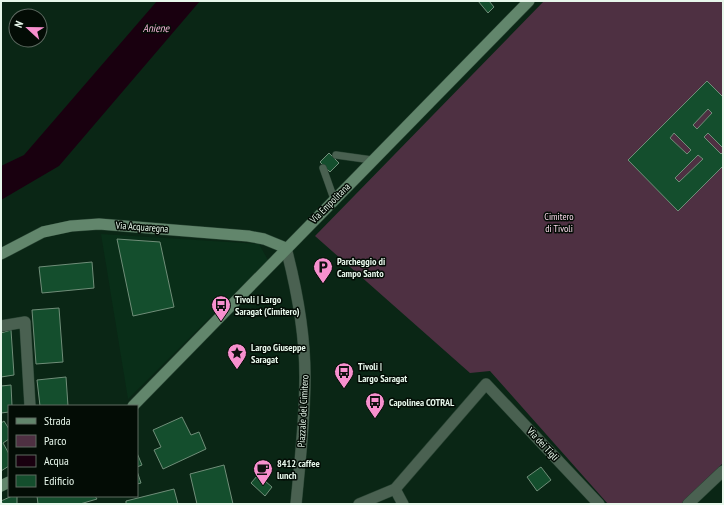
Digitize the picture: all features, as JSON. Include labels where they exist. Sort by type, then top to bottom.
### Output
[{"type":"main road","name":"Via Empolitana","points":[[134,405],[529,1]]},
{"type":"main road","name":"Via Acquaregna","points":[[1,254],[43,232],[70,226],[99,224],[248,236],[264,239],[286,248]]},
{"type":"street","name":"Piazzale del Cimitero","points":[[286,248],[295,284],[305,364],[305,401],[296,504]]},
{"type":"street","points":[[1,326],[25,322],[30,405]]},
{"type":"street","name":"Via dei Tigli","points":[[395,489],[486,384],[600,504]]},
{"type":"street","points":[[688,504],[723,471]]},
{"type":"street","points":[[359,504],[395,489],[403,504]]},
{"type":"lane","points":[[336,155],[372,160]]},
{"type":"lane","points":[[323,168],[334,200]]},
{"type":"shaded area","points":[[101,234],[259,244],[268,260],[128,399]]},
{"type":"green space","name":"Cimitero di Tivoli","points":[[544,1],[723,1],[723,463],[681,504],[608,504],[490,371],[470,373],[315,236]]},
{"type":"water","name":"Aniene","points":[[157,1],[200,1],[59,166],[1,200],[1,166],[24,155]]},
{"type":"building","points":[[478,1],[489,1],[494,7],[488,13]]},
{"type":"building","points":[[707,81],[723,97],[723,148],[708,133],[704,137],[721,154],[723,152],[723,166],[678,211],[628,160]],"holes":[[[708,109],[712,113],[697,129],[693,125]],[[674,133],[691,150],[687,154],[670,138]],[[698,155],[703,159],[679,182],[675,178]]]},
{"type":"building","points":[[329,153],[339,163],[330,172],[320,162]]},
{"type":"building","points":[[117,239],[160,242],[174,307],[133,316]]},
{"type":"building","points":[[92,262],[94,288],[42,293],[39,267]]},
{"type":"building","points":[[59,308],[63,362],[36,364],[32,310]]},
{"type":"building","points":[[11,330],[14,375],[1,377],[1,333]]},
{"type":"building","points":[[66,377],[68,405],[40,405],[37,380]]},
{"type":"building","points":[[11,385],[12,405],[8,405],[8,412],[1,413],[1,386]]},
{"type":"building","points":[[182,417],[191,435],[199,432],[206,449],[163,469],[154,450],[161,447],[153,430]]},
{"type":"building","points":[[4,421],[8,427],[8,440],[3,443],[8,452],[8,467],[1,471],[1,423]]},
{"type":"building","points":[[138,455],[142,465],[138,467]]},
{"type":"building","points":[[224,465],[233,504],[197,504],[190,474]]},
{"type":"building","points":[[541,467],[551,480],[537,491],[527,477]]},
{"type":"building","points":[[138,474],[141,483],[138,484]]},
{"type":"building","points":[[258,475],[272,487],[265,496],[251,483]]},
{"type":"building","points":[[174,489],[178,504],[126,504],[126,501]]},
{"type":"building","points":[[10,497],[17,497],[17,504],[3,504],[1,501]]},
{"type":"building","points":[[37,497],[96,497],[97,499],[80,504],[38,504]]},
{"type":"place","name":"Parcheggio di Campo Santo","points":[[323,284]]},
{"type":"place","name":"Tivoli | Largo Saragat (Cimitero)","points":[[221,322]]},
{"type":"place","name":"Largo Giuseppe Saragat","points":[[237,370]]},
{"type":"place","name":"Tivoli | Largo Saragat","points":[[344,389]]},
{"type":"place","name":"Capolinea COTRAL","points":[[375,419]]},
{"type":"place","name":"8412 caffee lunch","points":[[263,486]]}]
